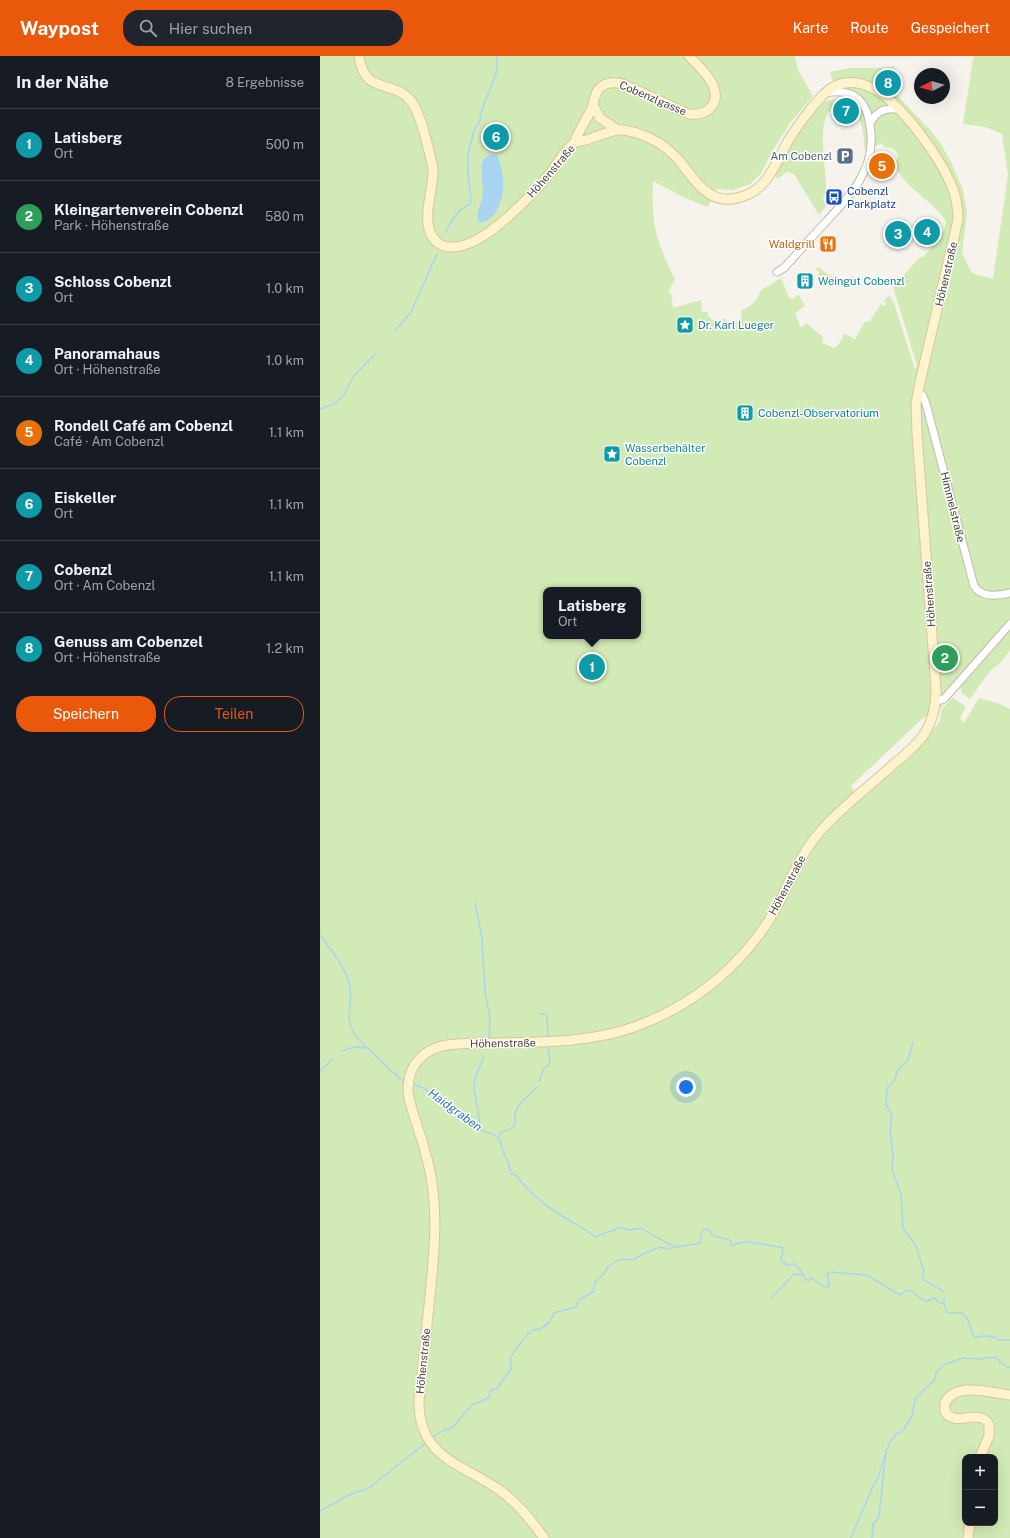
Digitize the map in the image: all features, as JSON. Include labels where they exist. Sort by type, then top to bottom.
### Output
[{"type":"street","name":"Höhenstraße","points":[[359,56],[361,67],[368,78],[377,84],[407,96],[416,110],[433,168],[434,177],[428,224],[430,234],[436,241],[448,247],[457,247],[469,243],[486,233],[509,216],[536,189],[574,143],[618,130],[647,136],[662,144],[678,159],[699,186],[708,193],[720,198],[738,198],[749,194],[763,184],[793,133],[823,94],[834,86],[849,83],[859,83],[878,91],[898,109],[924,139],[937,159],[953,191],[958,210],[958,220],[918,392],[916,411],[932,625],[936,701],[931,722],[922,737],[830,822],[817,836],[799,862],[780,900],[760,934],[734,964],[698,995],[678,1008],[655,1019],[614,1033],[592,1038],[558,1042],[443,1045],[424,1055],[412,1069],[409,1082],[410,1098],[430,1171],[436,1220],[419,1400],[422,1427],[430,1442],[438,1452],[504,1493],[525,1513],[544,1538]]},
{"type":"street","name":"Cobenzlgasse","points":[[574,143],[593,105],[596,92],[600,87],[607,83],[623,84],[689,114],[695,115],[705,113],[712,106],[714,101],[714,87],[708,77],[689,56]]},
{"type":"street","points":[[777,272],[784,268],[856,188],[868,162],[871,138],[870,123],[866,109],[862,102],[856,97],[847,93],[840,92],[823,94]]},
{"type":"street","points":[[593,105],[600,118],[618,130]]},
{"type":"street","points":[[870,123],[875,115],[882,110],[898,109]]},
{"type":"street","name":"Himmelstraße","points":[[918,392],[923,396],[926,404],[974,586],[985,594],[997,595],[1010,593]]},
{"type":"street","points":[[936,701],[944,699],[1010,624]]},
{"type":"street","points":[[981,1454],[990,1432],[987,1420],[979,1417],[959,1419],[951,1418],[945,1411],[945,1403],[952,1395],[967,1390],[1010,1395]]},
{"type":"street","points":[[968,1538],[970,1526]]},
{"type":"green space","points":[[320,56],[795,56],[798,70],[813,96],[790,123],[773,150],[761,174],[749,185],[732,190],[716,189],[708,207],[685,198],[653,181],[653,209],[656,232],[663,254],[675,279],[668,292],[671,293],[673,308],[701,300],[702,312],[708,312],[711,319],[718,321],[724,318],[730,325],[741,321],[742,310],[754,302],[761,290],[781,278],[789,298],[794,299],[798,294],[805,306],[795,313],[801,328],[806,323],[823,337],[822,343],[834,348],[841,342],[843,333],[854,340],[865,322],[869,322],[882,303],[883,306],[886,306],[886,302],[883,301],[889,296],[895,306],[915,369],[917,365],[893,287],[920,257],[923,257],[933,246],[931,244],[944,230],[946,222],[940,213],[908,184],[900,174],[893,164],[898,158],[896,151],[890,148],[885,148],[882,143],[865,151],[864,137],[857,113],[852,108],[845,105],[837,106],[830,111],[825,119],[823,130],[826,187],[823,198],[826,206],[819,215],[794,174],[787,172],[778,179],[774,174],[788,149],[812,115],[825,101],[840,98],[830,72],[850,68],[883,68],[894,66],[897,95],[939,141],[952,164],[963,190],[967,212],[962,253],[972,273],[993,279],[1008,175],[1002,134],[985,127],[963,124],[974,56],[1010,56],[1010,650],[1001,662],[990,671],[970,699],[962,693],[960,686],[939,710],[923,718],[851,786],[860,800],[913,755],[940,721],[941,710],[952,698],[966,706],[960,719],[964,723],[979,698],[1000,704],[1010,709],[1010,1538],[320,1538]]},
{"type":"green space","points":[[818,267],[834,278],[825,287],[821,286],[817,277],[819,272],[816,270]]},
{"type":"water","points":[[490,154],[497,155],[500,163],[503,184],[502,194],[500,204],[495,213],[489,219],[480,223],[477,214],[483,194],[482,163]]},
{"type":"waterway","points":[[446,231],[459,212],[470,204],[468,153],[475,128],[479,123],[483,107],[497,71],[497,56]]},
{"type":"waterway","points":[[395,331],[411,312],[437,254]]},
{"type":"waterway","points":[[320,409],[334,404],[343,396],[353,377],[375,354]]},
{"type":"waterway","points":[[475,903],[482,938],[485,993],[490,1017],[489,1038]]},
{"type":"waterway","name":"Haidgraben","points":[[320,935],[340,963],[349,982],[351,996],[349,1019],[354,1033],[378,1059],[405,1082]]},
{"type":"waterway","points":[[539,1014],[544,1014],[547,1016],[548,1037]]},
{"type":"waterway","points":[[913,1042],[908,1060],[897,1071],[895,1080],[887,1088],[886,1104],[892,1116],[890,1131],[893,1154],[892,1170],[901,1194],[903,1228],[916,1246],[924,1272],[922,1278],[944,1292]]},
{"type":"waterway","points":[[342,1051],[354,1047],[368,1048]]},
{"type":"waterway","points":[[539,1081],[544,1068],[549,1065],[550,1061],[548,1047]]},
{"type":"waterway","points":[[481,1130],[474,1088],[475,1078],[484,1056]]},
{"type":"waterway","points":[[320,1071],[333,1059]]},
{"type":"waterway","name":"Haidgraben","points":[[412,1084],[424,1088],[447,1107],[481,1130],[493,1134],[499,1138],[511,1174],[515,1174],[521,1182],[548,1207],[596,1237],[613,1231],[618,1227],[629,1230],[641,1228],[675,1247]]},
{"type":"waterway","points":[[499,1137],[499,1134],[513,1127],[516,1110],[521,1102],[538,1087]]},
{"type":"waterway","points":[[432,1438],[442,1431],[452,1428],[473,1404],[481,1402],[489,1397],[490,1391],[497,1388],[511,1370],[511,1357],[527,1335],[533,1330],[542,1328],[546,1325],[554,1313],[576,1307],[579,1300],[594,1291],[595,1282],[601,1277],[608,1267],[617,1261],[624,1259],[633,1260],[660,1247],[669,1249],[696,1244],[701,1242],[701,1233],[704,1229],[708,1229],[714,1236],[730,1240],[732,1246],[738,1243],[751,1242],[782,1247],[782,1262],[788,1265],[795,1264],[802,1272],[806,1280],[811,1278],[824,1287],[828,1287],[829,1283],[827,1274],[830,1272],[867,1275],[900,1295],[910,1290],[926,1302],[933,1298],[936,1299],[944,1305],[946,1312],[963,1314],[966,1316],[975,1337],[986,1336],[994,1337],[999,1340],[1010,1340]]},
{"type":"waterway","points":[[772,1297],[793,1275],[803,1275]]},
{"type":"waterway","points":[[944,1298],[944,1304]]},
{"type":"waterway","points":[[872,1538],[873,1524],[878,1519],[880,1508],[886,1451],[891,1440],[897,1433],[904,1429],[912,1416],[915,1399],[935,1379],[936,1372],[945,1364],[962,1358],[981,1359],[995,1357],[1007,1367],[1010,1367]]},
{"type":"waterway","points":[[320,1511],[351,1494],[369,1488],[427,1442]]},
{"type":"waterway","points":[[851,1538],[878,1478],[885,1455]]},
{"type":"place","name":"Genuss am Cobenzel","points":[[888,83]]},
{"type":"place","name":"Cobenzl","points":[[846,111]]},
{"type":"place","name":"Eiskeller","points":[[496,137]]},
{"type":"place","name":"Am Cobenzl","points":[[845,156]]},
{"type":"place","name":"Rondell Café am Cobenzl","points":[[882,166]]},
{"type":"place","name":"Cobenzl Parkplatz","points":[[834,197]]},
{"type":"place","name":"Panoramahaus","points":[[927,232]]},
{"type":"place","name":"Schloss Cobenzl","points":[[898,234]]},
{"type":"place","name":"Waldgrill","points":[[828,244]]},
{"type":"place","name":"Weingut Cobenzl","points":[[805,281]]},
{"type":"place","name":"Dr. Karl Lueger","points":[[685,325]]},
{"type":"place","name":"Cobenzl-Observatorium","points":[[745,413]]},
{"type":"place","name":"Wasserbehälter Cobenzl","points":[[612,454]]},
{"type":"place","name":"Kleingartenverein Cobenzl","points":[[945,658]]},
{"type":"place","name":"Latisberg","points":[[592,667]]}]
